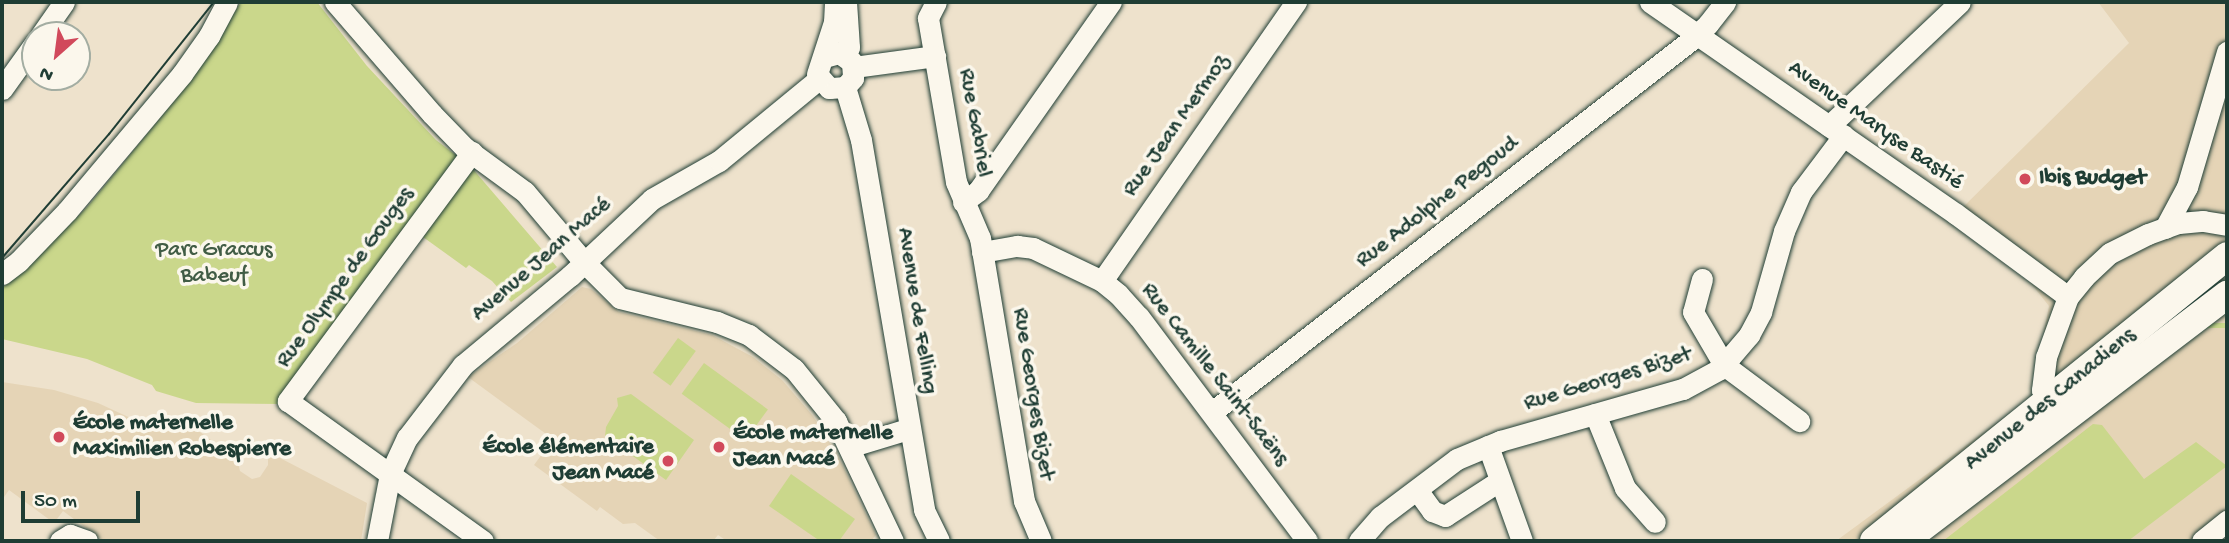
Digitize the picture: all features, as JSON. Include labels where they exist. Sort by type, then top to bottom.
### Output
[{"type":"main road","name":"Avenue des Canadiens","points":[[1904,541],[2059,409],[2227,256]]},
{"type":"main road","name":"Avenue des Canadiens","points":[[1874,541],[2059,409],[2227,295]]},
{"type":"street","points":[[50,21],[64,2]]},
{"type":"street","points":[[2,274],[19,261],[67,211],[173,85],[209,36],[227,2]]},
{"type":"street","points":[[335,2],[399,80],[472,152],[525,192],[584,262],[620,298],[717,322],[749,335],[777,353],[824,403],[849,447],[893,541]]},
{"type":"street","points":[[835,2],[834,22],[824,57],[818,65],[819,79],[829,88],[845,87],[853,78],[846,2]]},
{"type":"street","name":"Rue Gabriel","points":[[936,2],[928,18],[956,182],[976,226],[982,252]]},
{"type":"street","points":[[963,202],[978,191],[1111,2]]},
{"type":"street","name":"Rue Jean Mermoz","points":[[1102,281],[1296,2]]},
{"type":"street","name":"Avenue Maryse Bastié","points":[[1650,2],[1836,130],[2068,297]]},
{"type":"street","name":"Rue Adolphe Pegoud","points":[[1212,412],[1697,35],[1724,2]]},
{"type":"street","name":"Rue Georges Bizet","points":[[1359,541],[1380,517],[1457,459],[1488,446],[1683,389],[1713,374],[1724,365],[1749,335],[1761,312],[1784,231],[1801,192],[1836,130],[1960,2]]},
{"type":"street","points":[[2165,228],[2187,187],[2227,51]]},
{"type":"street","points":[[824,57],[834,53],[850,61],[935,56]]},
{"type":"street","points":[[2,89],[21,63]]},
{"type":"street","name":"Avenue Jean Macé","points":[[377,541],[390,474],[407,438],[463,365],[584,262],[652,199],[719,161],[819,79]]},
{"type":"street","name":"Avenue de Felling","points":[[845,87],[863,153],[923,510],[939,541]]},
{"type":"street","name":"Rue Olympe de Gouges","points":[[390,474],[288,401],[472,152]]},
{"type":"street","points":[[2187,187],[2203,221]]},
{"type":"street","points":[[2059,409],[2042,390],[2046,357],[2068,297],[2110,253],[2165,228],[2203,221],[2227,225]]},
{"type":"street","name":"Rue Camille Saint-Saëns","points":[[982,252],[1017,246],[1033,248],[1102,281],[1139,317],[1307,541]]},
{"type":"street","name":"Rue Georges Bizet","points":[[982,252],[1024,501],[1041,541]]},
{"type":"street","points":[[1702,279],[1693,312],[1724,365],[1799,421]]},
{"type":"street","points":[[1595,414],[1625,488],[1656,522]]},
{"type":"street","points":[[849,447],[908,429]]},
{"type":"street","points":[[1488,446],[1522,541]]},
{"type":"street","points":[[390,474],[483,541]]},
{"type":"street","points":[[1417,490],[1432,511],[1445,516],[1499,481]]},
{"type":"street","points":[[2202,541],[2227,522]]},
{"type":"shaded area","points":[[2098,2],[2227,2],[2227,541],[1836,541],[2037,393],[2040,351],[2049,306],[2000,245],[1956,214],[2129,43]]},
{"type":"shaded area","points":[[582,287],[591,289],[619,312],[712,335],[753,357],[782,380],[813,416],[839,458],[876,535],[871,541],[727,541],[718,535],[713,541],[660,541],[635,523],[623,524],[600,507],[597,511],[534,465],[553,439],[468,377],[517,343]]},
{"type":"shaded area","points":[[2,382],[54,390],[98,403],[137,421],[178,416],[237,459],[240,471],[252,479],[260,477],[268,465],[268,457],[280,458],[367,503],[361,541],[104,541],[63,511],[54,523],[9,490],[2,500]]},
{"type":"green space","name":"Parc Graccus Babeuf","points":[[241,2],[317,2],[367,66],[436,140],[457,156],[281,404],[196,403],[156,391],[152,385],[87,359],[2,339],[2,288],[24,271],[88,206],[192,79]]},
{"type":"green space","points":[[472,168],[557,267],[511,302],[492,281],[469,265],[466,268],[423,237],[425,234],[421,231]]},
{"type":"green space","points":[[2142,323],[2227,323],[2227,328],[2142,328]]},
{"type":"green space","points":[[678,338],[696,351],[671,386],[653,373]]},
{"type":"green space","points":[[704,363],[768,409],[746,440],[682,394]]},
{"type":"green space","points":[[631,394],[694,440],[666,480],[605,436],[606,427],[618,406],[617,398]]},
{"type":"green space","points":[[2093,424],[2102,425],[2144,479],[2196,442],[2227,466],[2128,541],[1943,541]]},
{"type":"green space","points":[[791,474],[855,519],[839,541],[820,541],[769,506]]},
{"type":"tram line","points":[[2,258],[109,134],[214,2]]},
{"type":"place","name":"Ibis Budget","points":[[2025,179]]},
{"type":"place","name":"École maternelle Maximilien Robespierre","points":[[59,437]]},
{"type":"place","name":"École maternelle Jean Macé","points":[[719,447]]},
{"type":"place","name":"École élémentaire Jean Macé","points":[[668,461]]}]
